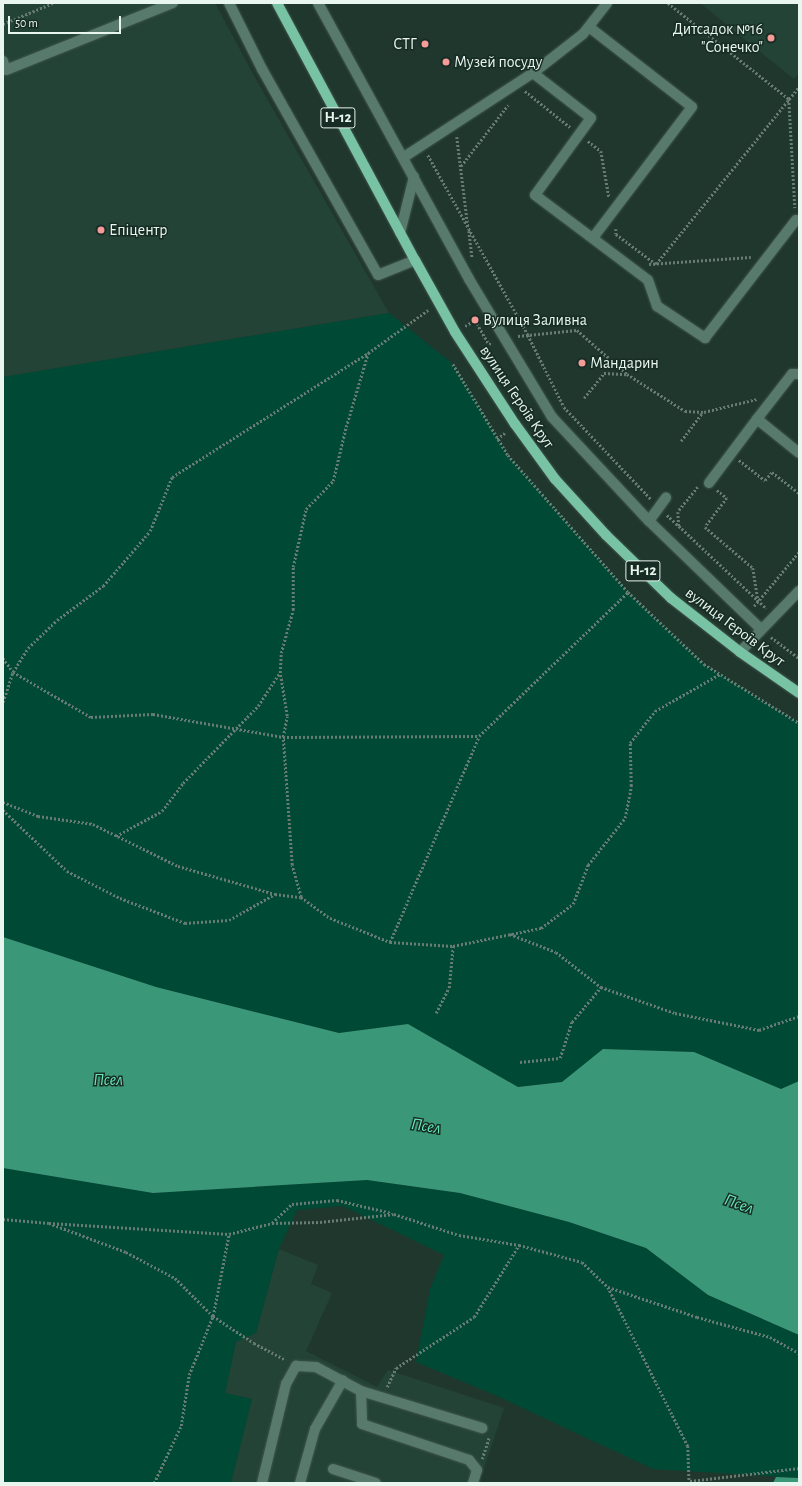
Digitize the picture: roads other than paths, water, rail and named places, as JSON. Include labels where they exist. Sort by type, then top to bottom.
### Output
[{"type":"main road","name":"вулиця Героїв Крут","points":[[277,3],[400,233],[455,332],[515,424],[555,479],[606,535],[671,598],[740,652],[799,693]]},
{"type":"lane","points":[[3,61],[6,70],[173,3]]},
{"type":"lane","points":[[229,3],[262,69],[378,275],[415,260]]},
{"type":"lane","points":[[318,3],[404,157],[469,279],[552,417],[649,521],[761,630]]},
{"type":"lane","points":[[404,157],[533,73],[584,34],[607,3]]},
{"type":"lane","points":[[589,27],[692,107],[593,238]]},
{"type":"lane","points":[[533,73],[591,118],[535,195],[648,280],[657,306],[705,338],[796,220]]},
{"type":"lane","points":[[400,233],[414,177]]},
{"type":"lane","points":[[704,484],[792,374],[799,374]]},
{"type":"lane","points":[[757,419],[799,453]]},
{"type":"lane","points":[[649,521],[666,498]]},
{"type":"lane","points":[[740,652],[799,591]]},
{"type":"lane","points":[[262,1483],[286,1384],[296,1366],[316,1367],[361,1391],[383,1396],[482,1428]]},
{"type":"lane","points":[[300,1483],[315,1429],[342,1380]]},
{"type":"lane","points":[[361,1391],[362,1424],[469,1460],[477,1470],[473,1483]]},
{"type":"lane","points":[[333,1469],[376,1483]]},
{"type":"water","name":"Псел","points":[[3,937],[156,987],[339,1033],[408,1024],[518,1087],[562,1082],[603,1049],[694,1052],[781,1089],[799,1081],[799,1335],[708,1295],[646,1248],[569,1222],[460,1193],[367,1180],[153,1193],[3,1168]]},
{"type":"water","points":[[776,1477],[799,1478],[799,1483],[773,1483]]},
{"type":"place","name":"Дитсадок №16 \"Сонечко\"","points":[[771,38]]},
{"type":"place","name":"СТГ","points":[[425,44]]},
{"type":"place","name":"Музей посуду","points":[[446,62]]},
{"type":"place","name":"Епіцентр","points":[[101,230]]},
{"type":"place","name":"Вулиця Заливна","points":[[475,320]]},
{"type":"place","name":"Мандарин","points":[[582,363]]}]
